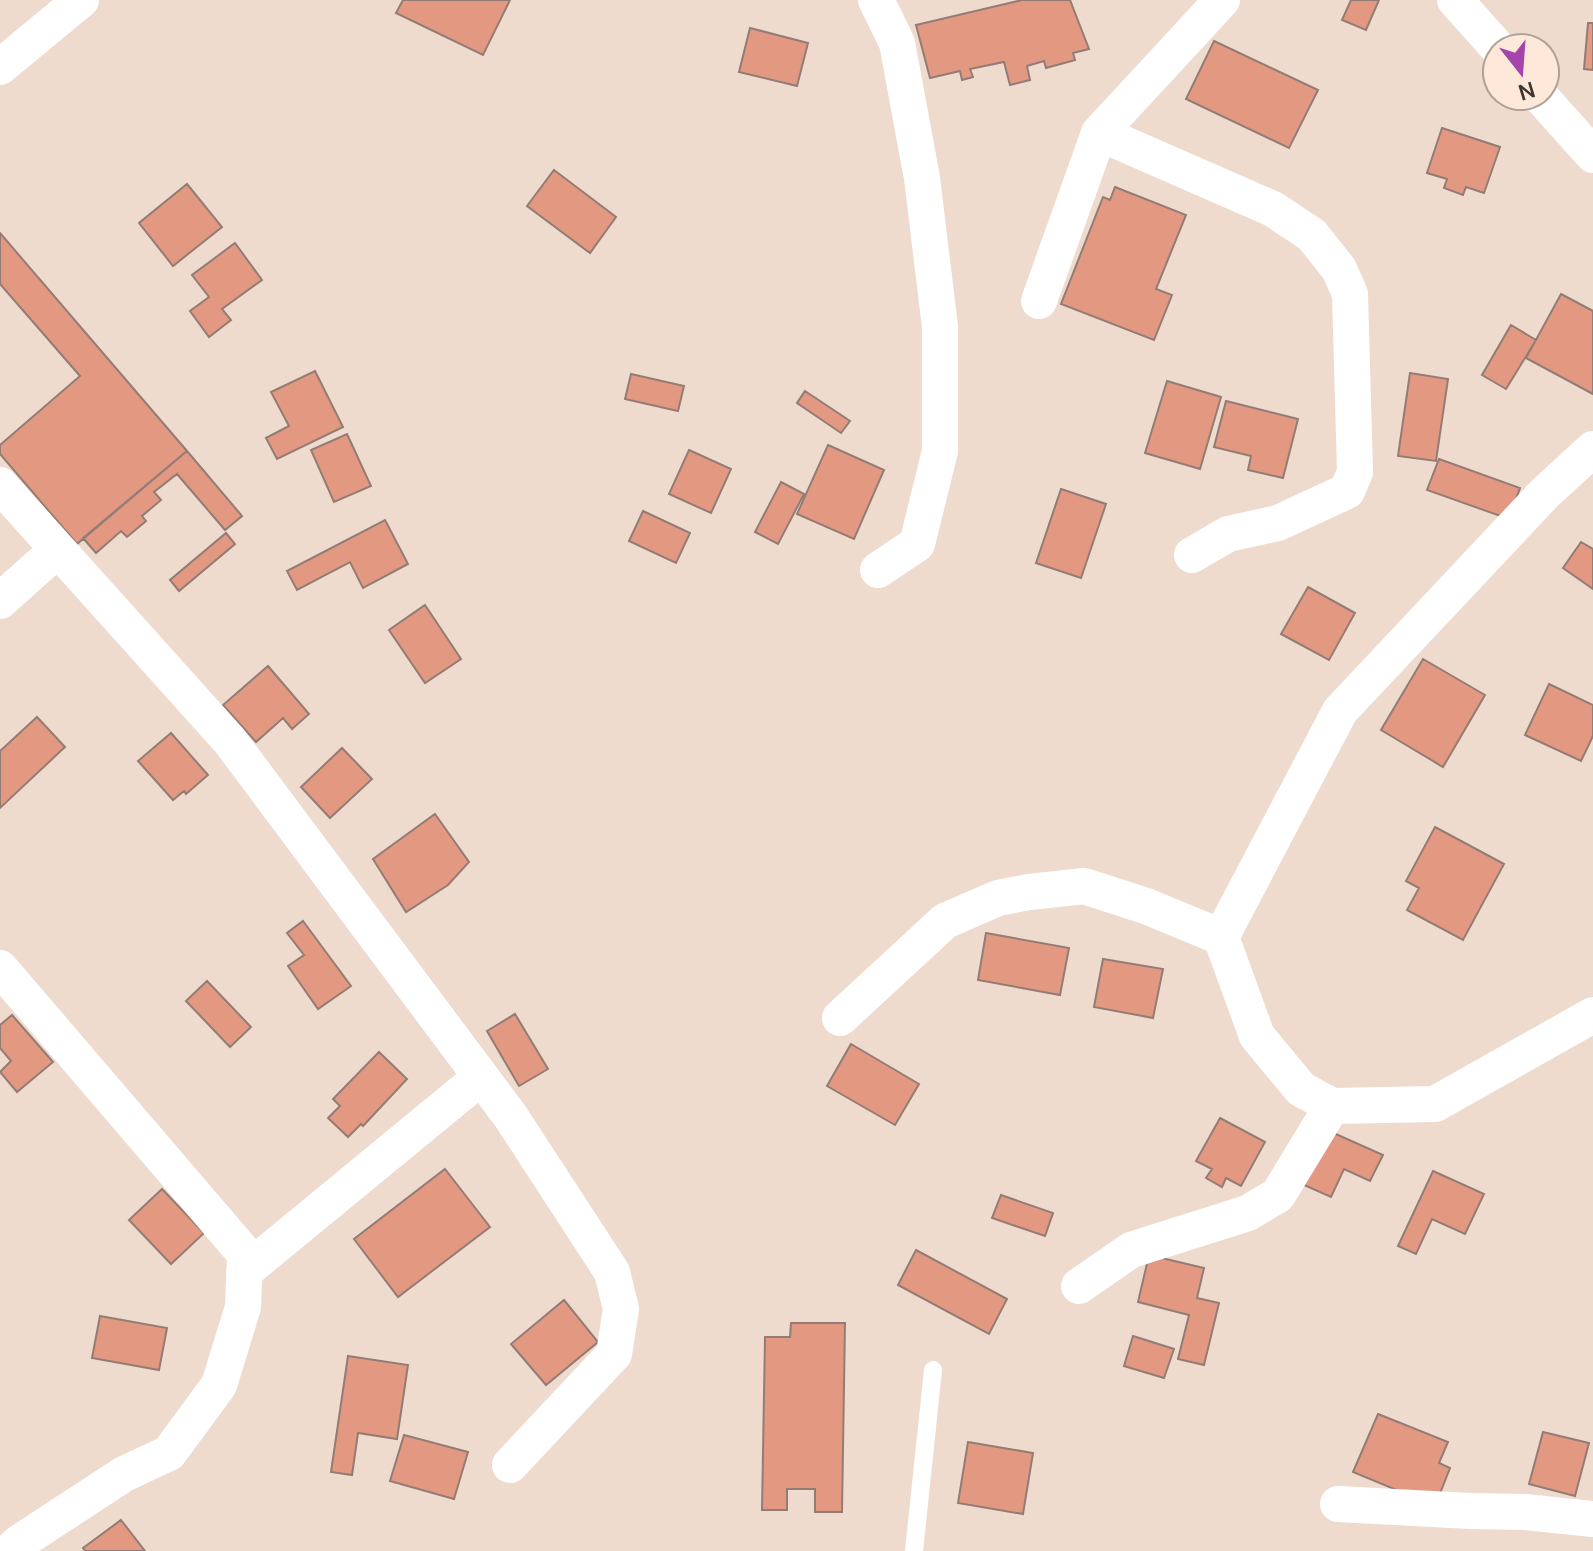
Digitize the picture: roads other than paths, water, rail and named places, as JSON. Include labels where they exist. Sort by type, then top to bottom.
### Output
[{"type":"street","points":[[0,67],[81,0]]},
{"type":"street","points":[[876,0],[897,43],[922,178],[940,327],[940,451],[917,544],[878,570]]},
{"type":"street","points":[[1039,301],[1099,133],[1222,0]]},
{"type":"street","points":[[1455,0],[1484,32]]},
{"type":"street","points":[[1554,112],[1593,155]]},
{"type":"street","points":[[1099,133],[1273,209],[1312,235],[1339,269],[1350,294],[1355,472],[1347,491],[1278,523],[1228,534],[1192,555]]},
{"type":"street","points":[[1221,937],[1340,711],[1545,493],[1593,449]]},
{"type":"street","points":[[0,485],[230,741],[511,1117],[612,1272],[621,1309],[614,1354],[510,1465]]},
{"type":"street","points":[[0,601],[57,550]]},
{"type":"street","points":[[840,1018],[945,921],[998,898],[1084,886],[1146,906],[1221,937],[1257,1036],[1301,1089],[1332,1106],[1435,1104],[1593,1015]]},
{"type":"street","points":[[0,968],[245,1254],[243,1307],[219,1385],[169,1453],[124,1474],[15,1540]]},
{"type":"street","points":[[244,1272],[481,1077]]},
{"type":"street","points":[[1079,1286],[1131,1250],[1248,1213],[1278,1195],[1332,1106]]},
{"type":"street","points":[[1338,1504],[1525,1512],[1593,1519]]},
{"type":"lane","points":[[914,1551],[933,1370]]}]
